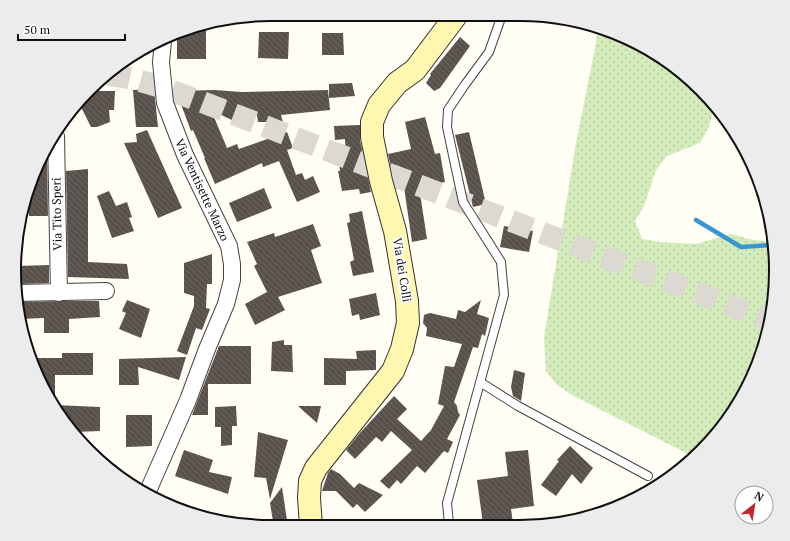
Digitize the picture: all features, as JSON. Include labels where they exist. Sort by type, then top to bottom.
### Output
[{"type":"street","name":"Via dei Colli","points":[[311,520],[309,498],[310,481],[316,468],[393,371],[402,349],[408,323],[407,301],[397,239],[381,181],[372,137],[372,122],[378,105],[397,83],[414,70],[453,21]]},
{"type":"street","name":"Via Ventisette Marzo","points":[[149,489],[188,400],[226,304],[232,280],[232,264],[229,246],[185,155],[165,103],[161,62],[163,46]]},
{"type":"street","name":"Via Tito Speri","points":[[56,143],[59,293]]},
{"type":"street","points":[[22,292],[59,293],[106,291]]},
{"type":"lane","points":[[449,520],[447,503],[504,295],[501,262],[463,202],[447,127],[448,110],[489,52],[500,21]]},
{"type":"lane","points":[[480,382],[518,406],[648,476]]},
{"type":"green space","points":[[597,33],[644,54],[684,83],[713,113],[709,127],[700,143],[667,156],[656,170],[644,206],[635,221],[642,239],[660,242],[696,244],[732,234],[749,239],[767,242],[769,270],[767,303],[756,351],[736,395],[727,409],[707,435],[688,454],[572,395],[557,385],[546,371],[544,337],[576,143]]},
{"type":"building","points":[[206,30],[206,59],[177,59],[177,39]]},
{"type":"building","points":[[259,32],[289,32],[288,59],[258,58]]},
{"type":"building","points":[[322,33],[343,33],[344,55],[322,55]]},
{"type":"building","points":[[460,37],[470,46],[440,88],[434,91],[426,83],[431,75],[430,74]]},
{"type":"building","points":[[352,83],[355,96],[329,98],[329,84]]},
{"type":"building","points":[[154,89],[158,127],[136,127],[133,90]]},
{"type":"building","points":[[215,90],[241,92],[328,90],[330,110],[281,115],[283,122],[258,122],[257,115],[238,123],[211,110],[227,148],[237,144],[239,149],[287,132],[293,148],[287,150],[296,175],[302,173],[305,180],[313,176],[320,192],[297,202],[279,161],[263,167],[262,163],[215,184],[193,130],[191,131],[176,91]]},
{"type":"building","points":[[97,91],[115,91],[114,110],[109,110],[110,122],[97,127],[91,127],[81,108]]},
{"type":"building","points":[[425,117],[435,154],[440,153],[445,182],[419,187],[427,239],[412,242],[404,187],[396,189],[388,154],[411,149],[405,122]]},
{"type":"building","points":[[360,125],[360,140],[371,192],[360,194],[359,189],[342,191],[338,171],[340,171],[339,163],[346,160],[345,139],[335,140],[334,126]]},
{"type":"building","points":[[147,130],[182,208],[158,218],[124,143],[137,142],[136,134]]},
{"type":"building","points":[[469,132],[486,204],[473,207],[455,135]]},
{"type":"building","points":[[47,160],[48,216],[29,216],[34,190]]},
{"type":"building","points":[[88,169],[88,262],[127,264],[129,279],[68,277],[66,171]]},
{"type":"building","points":[[264,188],[272,208],[237,222],[229,203]]},
{"type":"building","points":[[109,191],[116,206],[127,202],[132,217],[129,218],[134,231],[112,238],[97,196]]},
{"type":"building","points":[[362,211],[374,272],[353,276],[350,262],[354,260],[347,223],[350,222],[349,214]]},
{"type":"building","points":[[313,224],[321,246],[311,250],[322,283],[278,297],[285,310],[255,325],[245,304],[267,292],[254,266],[257,264],[247,242],[274,233],[275,237]]},
{"type":"building","points":[[504,226],[533,231],[529,252],[500,247]]},
{"type":"building","points":[[212,254],[212,284],[207,284],[206,308],[210,309],[202,330],[196,328],[187,355],[177,351],[194,306],[194,296],[184,293],[184,263]]},
{"type":"building","points":[[49,265],[49,283],[22,284],[21,266]]},
{"type":"building","points":[[376,293],[380,315],[360,320],[359,314],[352,316],[349,299]]},
{"type":"building","points":[[127,300],[150,309],[141,338],[119,329],[126,313],[122,311]]},
{"type":"building","points":[[481,300],[477,314],[489,318],[485,336],[482,334],[478,348],[473,347],[454,402],[460,415],[447,439],[453,442],[448,453],[444,451],[425,473],[417,466],[401,484],[397,480],[389,489],[380,481],[412,450],[391,431],[382,442],[376,437],[355,459],[346,450],[394,396],[407,409],[397,419],[421,441],[431,430],[444,406],[438,404],[445,366],[454,367],[462,344],[426,336],[427,328],[423,323],[424,315],[430,313],[456,319],[458,310],[465,312]]},
{"type":"building","points":[[99,301],[100,317],[69,319],[69,333],[44,333],[44,318],[26,319],[23,302]]},
{"type":"building","points":[[284,340],[284,345],[292,345],[293,372],[271,371],[272,342]]},
{"type":"building","points":[[219,346],[251,346],[251,384],[208,384],[208,415],[192,415]]},
{"type":"building","points":[[376,350],[376,370],[346,371],[346,385],[324,385],[324,358],[357,359],[356,351]]},
{"type":"building","points":[[62,353],[93,353],[93,375],[55,375],[55,397],[37,358],[62,358]]},
{"type":"building","points":[[186,357],[179,380],[138,367],[139,385],[119,385],[119,359]]},
{"type":"building","points":[[514,370],[525,373],[521,401],[513,396],[511,387]]},
{"type":"building","points":[[61,405],[100,407],[100,431],[81,432]]},
{"type":"building","points":[[236,406],[237,426],[232,426],[232,445],[221,446],[221,427],[215,427],[215,407]]},
{"type":"building","points":[[298,406],[321,406],[317,423]]},
{"type":"building","points":[[126,415],[152,415],[152,446],[126,447]]},
{"type":"building","points":[[258,432],[288,440],[270,499],[266,478],[254,477]]},
{"type":"building","points":[[570,446],[593,468],[581,484],[572,474],[556,496],[541,485],[559,461],[557,460]]},
{"type":"building","points":[[184,450],[213,460],[209,472],[232,477],[228,494],[175,476]]},
{"type":"building","points":[[528,450],[534,506],[511,509],[513,520],[482,520],[477,480],[508,476],[505,452]]},
{"type":"building","points":[[331,469],[340,474],[354,488],[359,483],[383,495],[365,512],[357,504],[353,508],[336,491],[322,491],[328,473]]},
{"type":"building","points":[[282,487],[287,520],[273,520],[270,503]]},
{"type":"waterway","points":[[696,220],[741,247],[767,245]]},
{"type":"tunnel","points":[[115,76],[132,79],[168,89],[764,318]]}]
